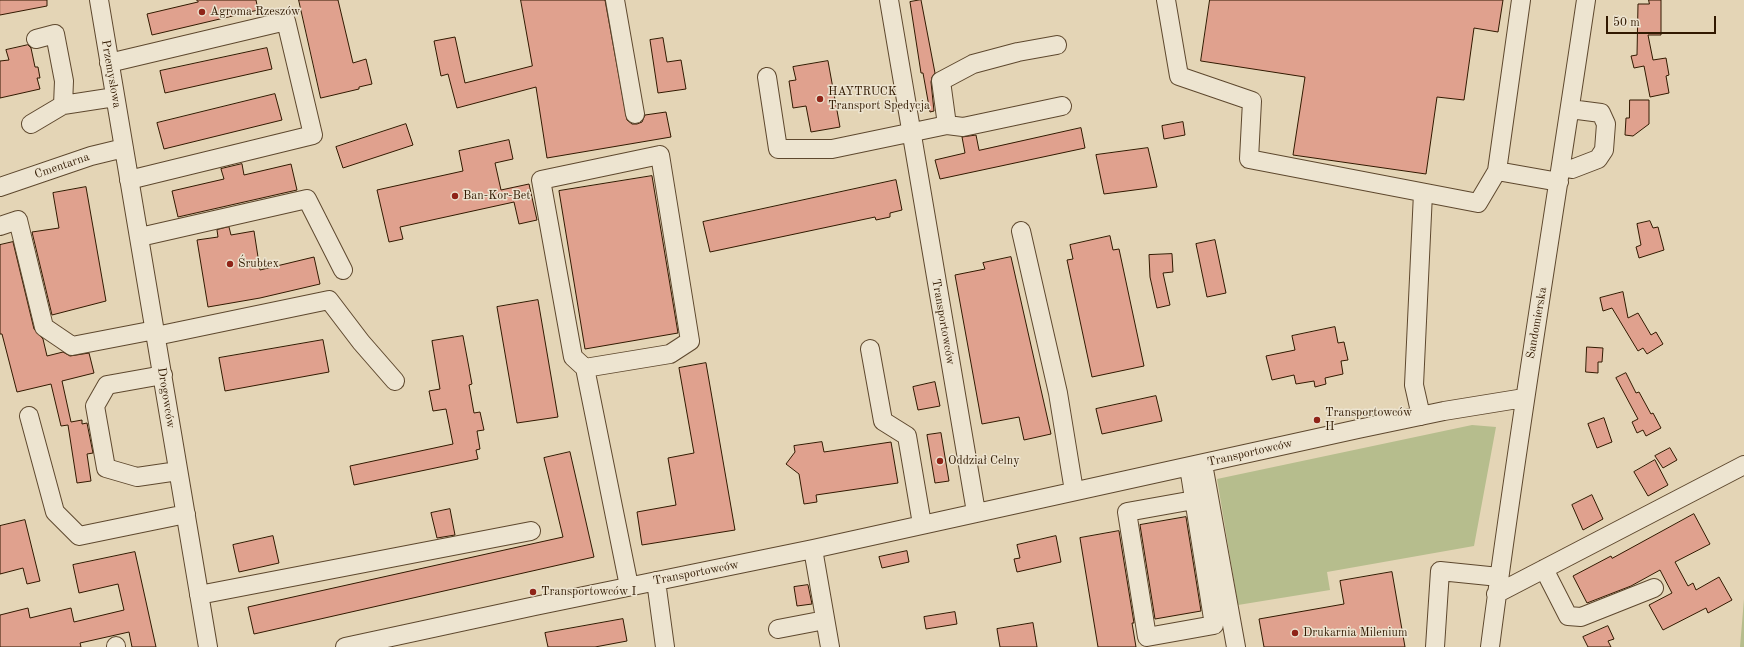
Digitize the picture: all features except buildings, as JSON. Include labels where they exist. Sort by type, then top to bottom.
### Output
[{"type":"street","name":"Przemysłowa","points":[[99,0],[124,148]]},
{"type":"street","points":[[615,0],[634,114]]},
{"type":"street","name":"Transportowców","points":[[889,0],[976,512]]},
{"type":"street","points":[[1166,0],[1179,76],[1252,101],[1249,160],[1478,203],[1496,171],[1521,0]]},
{"type":"street","name":"Sandomierska","points":[[1490,647],[1524,398],[1586,0]]},
{"type":"street","points":[[110,63],[286,21],[312,135],[129,180]]},
{"type":"street","points":[[36,38],[55,34],[64,81],[63,105]]},
{"type":"street","points":[[947,125],[941,81],[973,64],[1018,52],[1057,45]]},
{"type":"street","points":[[767,77],[778,149],[832,149],[947,125],[963,127],[1062,106]]},
{"type":"street","points":[[31,124],[63,105],[115,97]]},
{"type":"street","points":[[1496,171],[1560,174],[1598,159],[1604,150],[1606,124],[1601,113],[1570,109]]},
{"type":"street","name":"Drogowców","points":[[124,148],[208,647]]},
{"type":"street","name":"Cmentarna","points":[[0,188],[91,156],[124,148]]},
{"type":"street","points":[[585,368],[670,354],[690,341],[660,155],[541,180],[572,357],[585,368],[629,586]]},
{"type":"street","points":[[1421,416],[1414,385],[1423,193]]},
{"type":"street","points":[[140,237],[306,199],[343,270]]},
{"type":"street","points":[[0,226],[18,220],[44,327],[72,346],[156,333],[329,300],[361,342],[395,381]]},
{"type":"street","points":[[1021,231],[1058,393],[1074,491]]},
{"type":"street","points":[[870,349],[883,421],[907,436],[922,524]]},
{"type":"street","points":[[163,375],[107,385],[95,406],[106,468],[137,477],[178,470]]},
{"type":"street","name":"Transportowców","points":[[345,647],[629,586],[813,549],[976,512],[1196,466],[1320,437],[1421,416],[1524,398]]},
{"type":"street","points":[[29,416],[54,512],[79,536],[186,514]]},
{"type":"street","points":[[1435,647],[1440,571],[1498,586],[1544,569],[1744,465]]},
{"type":"street","points":[[1194,500],[1127,512],[1147,637],[1214,625],[1194,500],[1196,466]]},
{"type":"street","points":[[1196,466],[1236,647]]},
{"type":"street","points":[[199,595],[531,531]]},
{"type":"street","points":[[813,549],[830,647]]},
{"type":"street","points":[[1544,569],[1568,616],[1581,617],[1654,588]]},
{"type":"street","points":[[656,581],[665,647]]},
{"type":"street","points":[[778,629],[825,620]]},
{"type":"green space","points":[[1472,425],[1496,427],[1474,546],[1327,572],[1330,590],[1238,605],[1217,479]]},
{"type":"green space","points":[[1744,599],[1744,647],[1740,647]]},
{"type":"place","name":"Agroma Rzeszów","points":[[202,12]]},
{"type":"place","name":"HAYTRUCK Transport Spedycja","points":[[820,99]]},
{"type":"place","name":"Ban-Kor-Bet","points":[[455,196]]},
{"type":"place","name":"Śrubtex","points":[[230,264]]},
{"type":"place","name":"Transportowców II","points":[[1317,420]]},
{"type":"place","name":"Oddział Celny","points":[[940,461]]},
{"type":"place","name":"Transportowców I","points":[[533,592]]},
{"type":"place","name":"Drukarnia Milenium","points":[[1295,633]]}]
